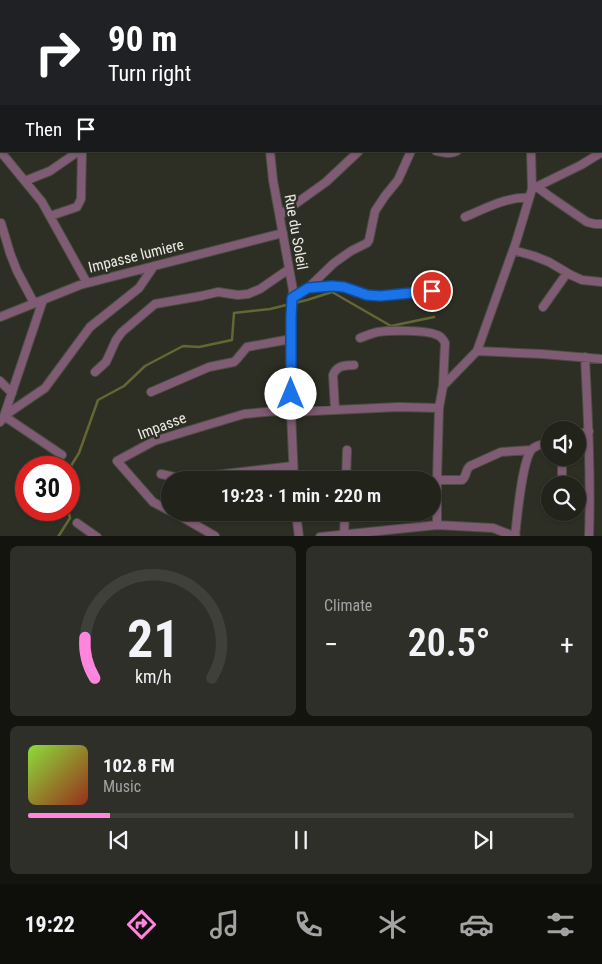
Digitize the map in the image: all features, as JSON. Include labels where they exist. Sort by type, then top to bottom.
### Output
[{"type":"street","points":[[1,152],[42,202],[87,283]]},
{"type":"street","points":[[25,181],[50,171],[79,152]]},
{"type":"street","points":[[50,216],[79,206],[81,199],[81,152]]},
{"type":"street","name":"Rue du Soleil","points":[[270,152],[292,294],[291,412],[294,471]]},
{"type":"street","points":[[280,215],[326,182],[358,152]]},
{"type":"street","points":[[308,288],[340,259],[369,240],[375,211],[398,180],[411,152]]},
{"type":"street","points":[[440,152],[456,152]]},
{"type":"street","points":[[443,386],[477,351],[534,188],[531,152]]},
{"type":"street","points":[[534,188],[602,152]]},
{"type":"street","points":[[534,188],[587,222],[602,224]]},
{"type":"street","points":[[465,217],[514,198],[529,198]]},
{"type":"street","points":[[1,223],[17,271],[34,304]]},
{"type":"street","name":"Impasse lumiere","points":[[0,317],[80,285],[283,233]]},
{"type":"street","points":[[513,250],[549,262],[582,280],[602,282]]},
{"type":"street","points":[[2,418],[45,388],[90,327],[138,288],[154,266]]},
{"type":"street","points":[[95,372],[106,362],[116,340],[122,332],[155,304],[218,292],[248,294],[260,289],[289,269]]},
{"type":"street","points":[[543,307],[567,273]]},
{"type":"street","points":[[292,294],[308,288],[332,286],[344,287],[367,295],[380,296],[432,291]]},
{"type":"street","points":[[2,418],[43,300]]},
{"type":"street","points":[[360,338],[378,332],[392,331],[433,333],[442,338],[445,343],[443,386],[439,408],[437,471]]},
{"type":"street","points":[[151,392],[210,368],[234,362],[247,347],[291,339]]},
{"type":"street","points":[[477,351],[602,359]]},
{"type":"street","points":[[585,358],[591,496],[589,536]]},
{"type":"street","points":[[335,410],[333,375],[335,370],[339,366],[354,365]]},
{"type":"street","points":[[0,381],[12,393]]},
{"type":"street","points":[[291,412],[399,407],[439,408]]},
{"type":"street","name":"Impasse","points":[[161,506],[153,502],[117,461],[154,441],[244,414],[277,411],[291,412]]},
{"type":"street","points":[[2,418],[62,455]]},
{"type":"street","points":[[441,480],[462,480],[468,467],[501,452],[531,450],[541,444]]},
{"type":"street","points":[[346,450],[346,471]]},
{"type":"street","points":[[320,536],[394,533],[437,525],[493,528],[516,536],[524,472],[531,450]]},
{"type":"street","points":[[250,471],[294,466]]},
{"type":"street","name":"Impasse","points":[[188,521],[215,536]]},
{"type":"street","points":[[297,521],[299,536]]},
{"type":"street","points":[[344,534],[345,521]]},
{"type":"street","points":[[77,523],[97,536]]},
{"type":"waterway","points":[[77,456],[98,400],[124,386],[145,366],[183,346],[199,347],[232,340],[234,313],[270,309],[332,292],[391,326],[434,317]]},
{"type":"waterway","points":[[59,536],[68,521]]},
{"type":"route","points":[[291,394],[292,298],[308,288],[332,286],[344,287],[367,295],[380,296],[432,291]]}]
